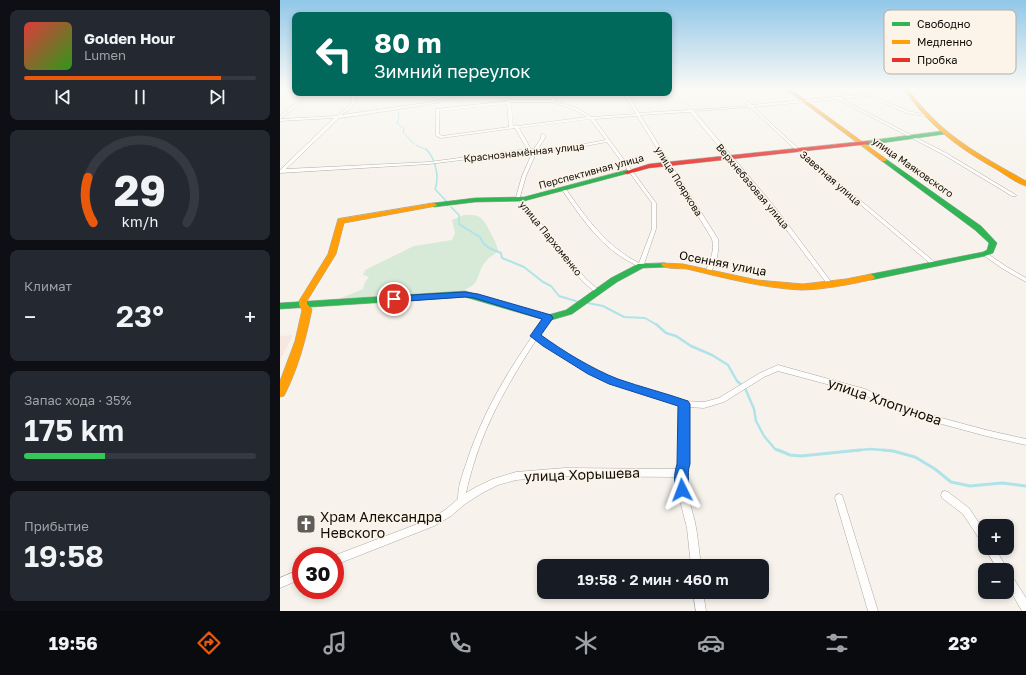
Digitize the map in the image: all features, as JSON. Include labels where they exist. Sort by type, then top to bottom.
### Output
[{"type":"street","points":[[281,172],[336,118]]},
{"type":"street","points":[[280,119],[339,118]]},
{"type":"street","points":[[437,118],[437,134],[441,137],[516,126],[615,118]]},
{"type":"street","points":[[511,118],[511,127]]},
{"type":"street","name":"улица Пояркова","points":[[640,118],[715,239],[716,252],[708,272]]},
{"type":"street","name":"Верхнебазовая улица","points":[[697,118],[772,207],[830,284]]},
{"type":"street","name":"Заветная улица","points":[[764,118],[800,151],[934,264]]},
{"type":"street","name":"улица Маяковского","points":[[826,118],[978,228],[993,243],[990,252],[985,254]]},
{"type":"street","points":[[876,118],[961,163],[1014,195]]},
{"type":"street","points":[[928,118],[951,139],[1026,184]]},
{"type":"street","points":[[564,190],[579,211],[610,246],[626,260],[641,266],[654,229],[655,208],[653,200],[592,119]]},
{"type":"street","points":[[516,126],[529,150]]},
{"type":"street","name":"Перспективная улица","points":[[303,305],[332,254],[341,221],[408,209],[475,200],[519,200],[564,190],[642,168],[669,164],[800,151],[943,133]]},
{"type":"street","name":"улица Пархоменко","points":[[543,135],[543,138],[538,143],[535,150],[518,194],[519,200],[584,280],[598,292]]},
{"type":"street","name":"Краснознамённая улица","points":[[281,172],[429,163],[529,150],[568,148],[609,141]]},
{"type":"street","points":[[985,254],[1026,280]]},
{"type":"street","name":"Осенняя улица","points":[[548,318],[569,312],[614,280],[641,266],[656,264],[683,266],[757,283],[795,288],[830,284],[985,254]]},
{"type":"street","points":[[280,306],[465,294],[548,318],[514,367],[473,453],[462,494],[462,501]]},
{"type":"street","points":[[280,393],[285,383],[305,324],[307,309],[303,305]]},
{"type":"street","name":"улица Хлопунова","points":[[535,336],[613,382],[684,404],[709,404],[729,397],[747,384],[778,368],[862,390],[898,407],[938,420],[1026,442]]},
{"type":"street","points":[[684,404],[683,464],[680,473],[682,490],[693,537],[695,559]]},
{"type":"street","name":"улица Хорышева","points":[[344,557],[431,523],[485,487],[516,476],[565,472],[680,473]]},
{"type":"street","points":[[945,495],[966,511],[978,529]]},
{"type":"street","points":[[839,498],[855,546],[873,611]]},
{"type":"street","points":[[280,583],[292,578]]},
{"type":"street","points":[[1014,588],[1026,608]]},
{"type":"street","points":[[699,599],[701,611]]},
{"type":"shaded area","points":[[293,335],[280,360],[280,336]]},
{"type":"green space","points":[[464,215],[473,215],[482,219],[494,240],[498,251],[486,261],[476,282],[473,285],[461,291],[339,299],[363,289],[365,282],[369,277],[363,275],[365,270],[414,246],[452,240],[455,233],[452,220]]},
{"type":"waterway","points":[[399,118],[397,123],[404,129],[403,132],[414,144]]},
{"type":"waterway","points":[[416,145],[427,150]]},
{"type":"waterway","points":[[427,150],[432,157],[436,168],[437,179],[435,189],[448,203]]},
{"type":"waterway","points":[[451,207],[459,215],[459,224],[464,227]]},
{"type":"waterway","points":[[462,226],[480,237],[483,243],[489,248],[501,253],[502,258],[524,267],[543,282],[551,286],[559,296],[579,302]]},
{"type":"waterway","points":[[588,303],[603,306],[624,317],[645,318],[657,325]]},
{"type":"waterway","points":[[656,324],[666,333],[676,336],[691,346],[712,355],[728,365],[737,381],[745,388],[754,409],[756,421],[764,436],[775,449],[780,451]]},
{"type":"waterway","points":[[853,451],[871,449],[893,451]]},
{"type":"waterway","points":[[778,450],[790,455],[801,456],[853,451]]},
{"type":"waterway","points":[[853,451],[860,450]]},
{"type":"waterway","points":[[883,450],[893,451]]},
{"type":"waterway","points":[[893,451],[915,457],[935,469],[951,482],[970,486],[1002,483],[1026,486]]},
{"type":"traffic: fast","points":[[867,143],[943,133]]},
{"type":"traffic: fast","points":[[871,277],[985,254],[990,251],[993,243],[978,228],[884,160]]},
{"type":"traffic: fast","points":[[434,205],[475,200],[524,199],[627,172]]},
{"type":"traffic: fast","points":[[280,306],[465,294],[548,318],[569,312],[614,280],[641,266],[665,265]]},
{"type":"traffic: slow","points":[[827,118],[884,160]]},
{"type":"traffic: slow","points":[[929,118],[945,133],[960,144],[1026,184]]},
{"type":"traffic: slow","points":[[280,393],[293,362],[302,331],[307,309],[303,305],[303,301],[332,254],[341,221],[434,205]]},
{"type":"traffic: slow","points":[[665,265],[683,266],[757,283],[803,287],[846,282],[871,277]]},
{"type":"traffic: jam","points":[[627,172],[649,166],[867,143]]},
{"type":"place","name":"Храм Александра Невского","points":[[306,524]]},
{"type":"route","points":[[394,299],[465,294],[494,301],[548,318],[535,336],[546,344],[613,382],[684,404],[683,464],[680,473],[682,490]]}]
